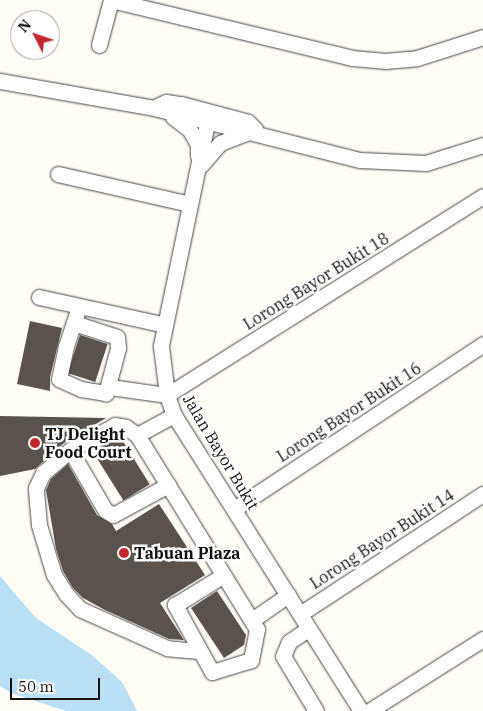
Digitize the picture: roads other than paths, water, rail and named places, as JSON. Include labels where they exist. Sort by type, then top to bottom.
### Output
[{"type":"street","points":[[99,45],[111,0],[352,58],[385,61],[417,58],[482,42]]},
{"type":"street","points":[[0,81],[159,109],[207,123],[360,160],[426,163],[483,145]]},
{"type":"street","points":[[159,109],[166,102],[181,104],[248,122],[254,133]]},
{"type":"street","points":[[159,109],[190,130],[198,145],[198,168]]},
{"type":"street","name":"Jalan Bayor Bukit","points":[[207,123],[165,324],[162,368],[167,395],[174,415],[361,711]]},
{"type":"street","points":[[198,168],[220,143],[254,133]]},
{"type":"street","points":[[58,174],[190,204]]},
{"type":"street","name":"Lorong Bayor Bukit 18","points":[[167,395],[483,196]]},
{"type":"street","points":[[39,297],[165,324]]},
{"type":"street","points":[[74,323],[117,337],[119,342],[110,387],[106,393],[100,394],[81,389],[59,379],[74,323],[79,307]]},
{"type":"street","name":"Lorong Bayor Bukit 16","points":[[234,509],[483,344]]},
{"type":"street","points":[[110,387],[167,395]]},
{"type":"street","points":[[137,435],[174,415]]},
{"type":"street","points":[[199,651],[166,648],[80,609],[54,575],[39,525],[36,488],[43,473],[70,450],[115,425],[126,427],[137,435],[252,620],[257,629],[251,660],[212,672],[175,605],[224,575]]},
{"type":"street","points":[[70,450],[105,510],[113,514],[168,485]]},
{"type":"street","name":"Lorong Bayor Bukit 14","points":[[300,614],[483,494]]},
{"type":"street","points":[[252,620],[288,595]]},
{"type":"street","points":[[308,629],[289,642],[283,656],[316,711]]},
{"type":"street","points":[[369,711],[483,638]]},
{"type":"water","points":[[0,576],[36,618],[93,656],[122,682],[137,711],[66,711],[11,693],[0,686]]},
{"type":"place","name":"TJ Delight Food Court","points":[[35,443]]},
{"type":"place","name":"Tabuan Plaza","points":[[124,553]]}]
